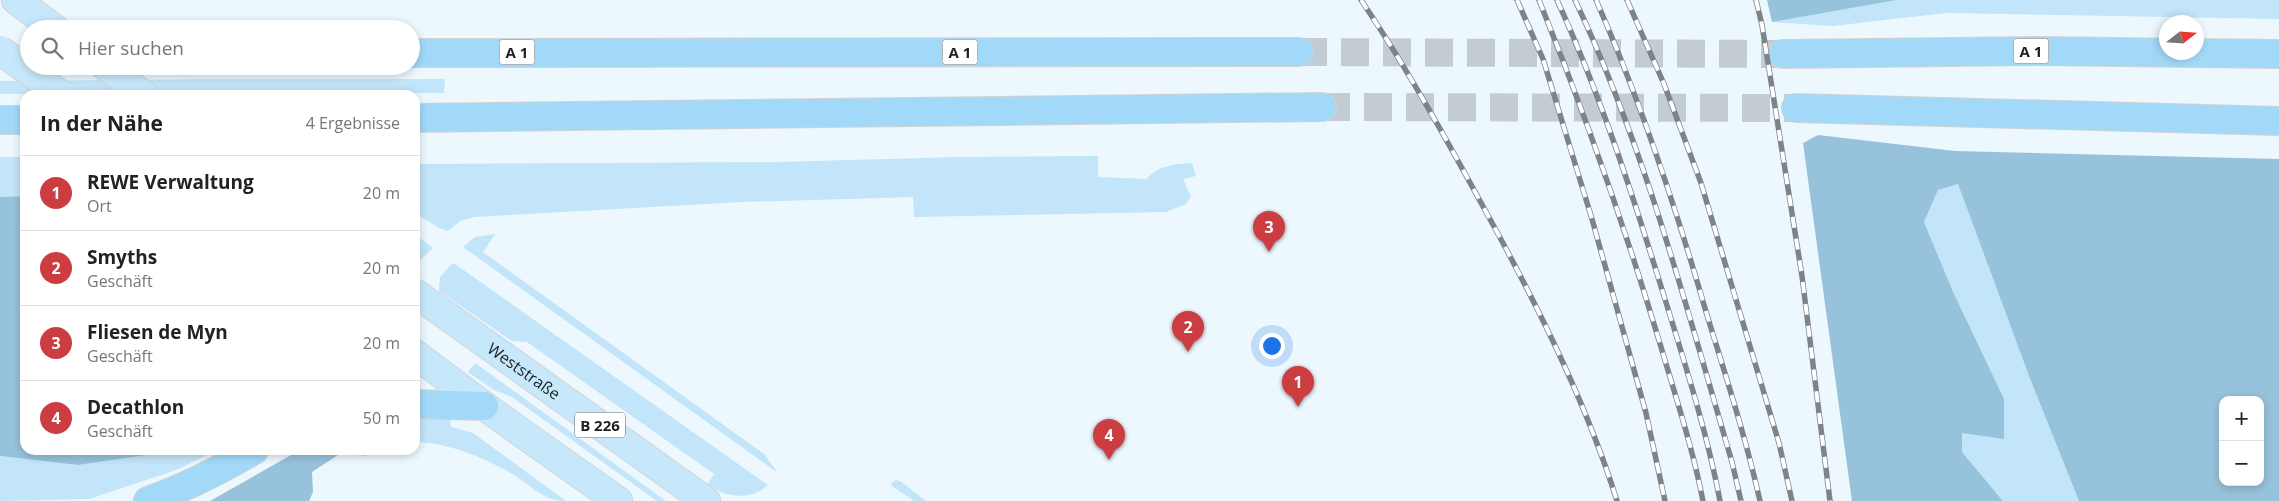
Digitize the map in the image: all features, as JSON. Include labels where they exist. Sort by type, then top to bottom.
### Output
[{"type":"highway","name":"A 1","points":[[1783,54],[2037,51],[2279,54]]},
{"type":"highway","name":"A 1","points":[[420,53],[1299,52]]},
{"type":"highway","points":[[0,54],[20,54]]},
{"type":"highway","points":[[420,118],[1322,107]]},
{"type":"highway","points":[[1796,108],[2279,121]]},
{"type":"highway","points":[[0,120],[20,120]]},
{"type":"highway","points":[[420,404],[484,406]]},
{"type":"highway","points":[[148,501],[174,492],[245,455]]},
{"type":"main road","points":[[19,2],[43,20]]},
{"type":"main road","points":[[0,50],[20,65]]},
{"type":"main road","points":[[34,75],[54,90]]},
{"type":"main road","points":[[117,75],[137,90]]},
{"type":"main road","name":"Weststraße","points":[[420,297],[706,501]]},
{"type":"main road","points":[[420,358],[484,406],[618,501]]},
{"type":"shaded area","points":[[1767,0],[1896,0],[1772,22]]},
{"type":"shaded area","points":[[1891,0],[2279,0],[2279,19],[2204,18],[2204,15],[2159,15],[2159,17],[1946,13],[1833,26],[1772,22]]},
{"type":"shaded area","points":[[445,79],[444,93],[420,93],[420,90],[20,90],[20,94],[0,94],[0,81]]},
{"type":"shaded area","points":[[1818,135],[1955,151],[2279,159],[2279,501],[2079,501],[2029,376],[1958,184],[1938,190],[1924,222],[1954,294],[2004,399],[2004,439],[1962,433],[1962,452],[2003,501],[1852,501],[1803,143]]},
{"type":"shaded area","points":[[1098,156],[1098,177],[1147,179],[1151,174],[1162,168],[1192,163],[1196,176],[1183,179],[1191,197],[1186,204],[1166,212],[914,217],[913,197],[741,202],[474,217],[460,221],[448,231],[439,228],[420,216],[420,164],[777,162],[960,157]]},
{"type":"shaded area","points":[[0,157],[20,157],[20,196],[0,197]]},
{"type":"shaded area","points":[[1958,184],[2029,376],[2079,501],[2003,501],[1962,452],[1954,294],[1924,222],[1938,190]]},
{"type":"shaded area","points":[[20,196],[20,455],[147,455],[78,465],[0,456],[0,197]]},
{"type":"shaded area","points":[[495,234],[483,252],[764,454],[778,473],[463,247],[475,237]]},
{"type":"shaded area","points":[[420,238],[433,248],[420,260]]},
{"type":"shaded area","points":[[452,264],[455,264],[768,485],[754,494],[738,496],[715,489],[708,484],[714,474],[527,342],[512,341],[439,291],[440,277]]},
{"type":"shaded area","points":[[475,363],[666,501],[657,501],[512,397],[494,390],[468,372]]},
{"type":"shaded area","points":[[420,416],[450,419],[451,427],[473,433],[566,501],[543,495],[516,476],[487,461],[452,448],[420,442]]},
{"type":"shaded area","points":[[147,455],[207,455],[179,469],[89,499],[0,501],[0,456],[78,465]]},
{"type":"shaded area","points":[[291,455],[338,455],[312,472],[313,492],[309,501],[210,501]]},
{"type":"shaded area","points":[[896,480],[926,501],[914,501],[892,486],[891,483]]},
{"type":"tunnel","points":[[1299,52],[1783,54]]},
{"type":"tunnel","points":[[1322,107],[1796,108]]},
{"type":"railway","points":[[1361,0],[1432,114],[1531,297],[1578,397],[1617,501]]},
{"type":"railway","points":[[1517,0],[1543,59],[1592,219],[1646,413],[1665,501]]},
{"type":"railway","points":[[1539,0],[1589,129],[1634,259],[1684,424],[1703,501]]},
{"type":"railway","points":[[1557,0],[1602,109],[1640,221],[1695,398],[1709,449],[1720,501]]},
{"type":"railway","points":[[1575,0],[1623,113],[1643,170],[1681,286],[1732,462],[1741,501]]},
{"type":"railway","points":[[1596,0],[1643,116],[1670,195],[1735,408],[1760,501]]},
{"type":"railway","points":[[1627,0],[1664,84],[1701,183],[1779,443],[1792,501]]},
{"type":"railway","points":[[1756,0],[1762,25],[1802,276],[1830,501]]},
{"type":"place","name":"Fliesen de Myn","points":[[1269,252]]},
{"type":"place","name":"Smyths","points":[[1188,352]]},
{"type":"place","name":"REWE Verwaltung","points":[[1298,407]]},
{"type":"place","name":"Decathlon","points":[[1109,460]]}]
